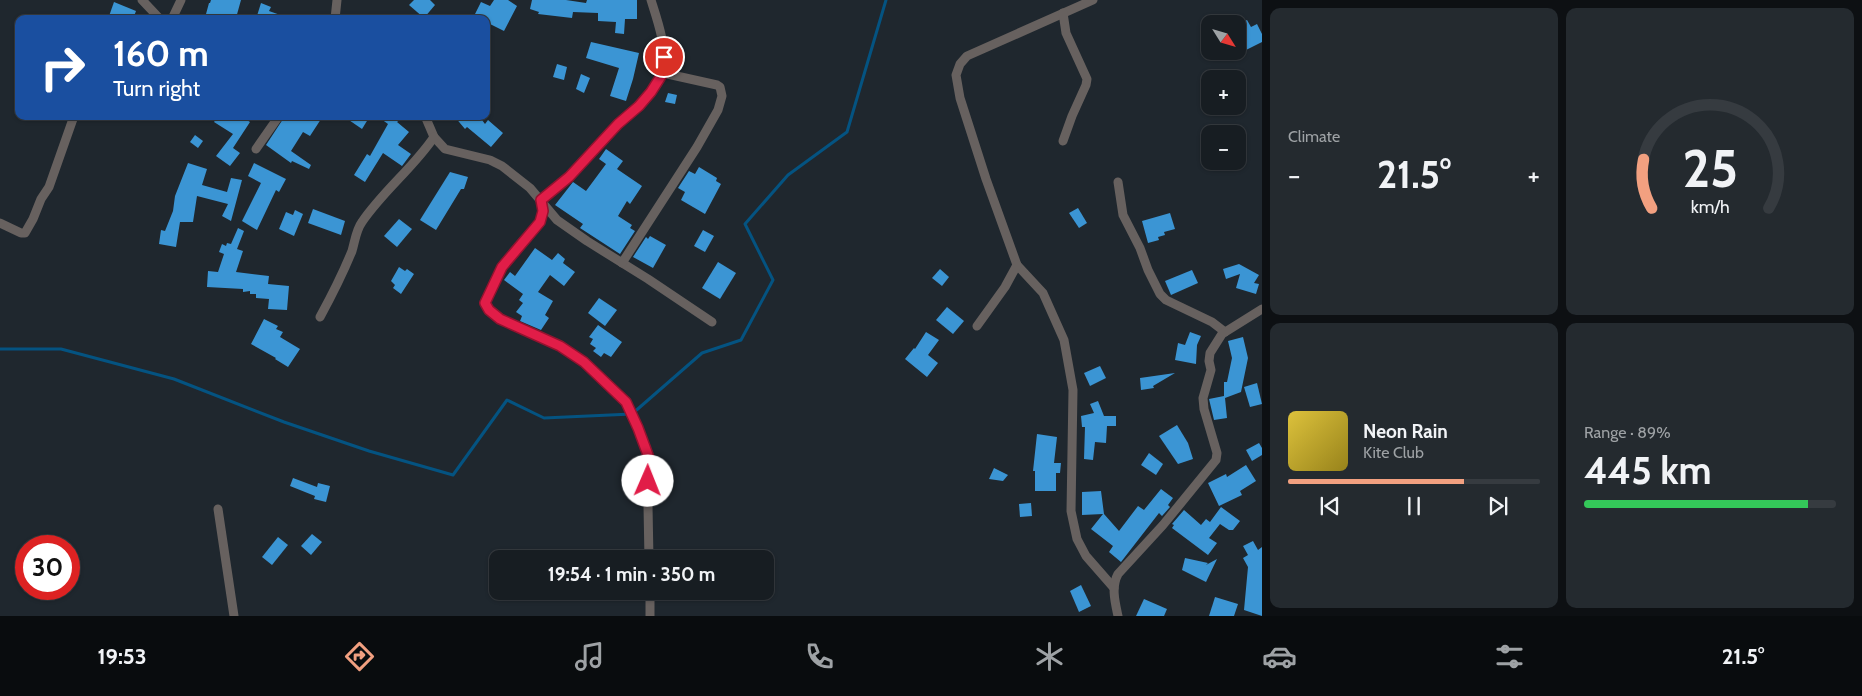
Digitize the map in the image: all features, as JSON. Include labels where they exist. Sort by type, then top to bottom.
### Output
[{"type":"street","points":[[142,0],[156,15]]},
{"type":"street","points":[[174,15],[181,0]]},
{"type":"street","points":[[335,15],[338,0]]},
{"type":"street","points":[[541,200],[569,177],[618,124],[639,106],[663,73],[664,57],[660,28],[651,0]]},
{"type":"street","points":[[1094,0],[967,56],[960,64],[956,76],[960,98],[986,179],[1017,265],[1043,293],[1064,340],[1073,390],[1071,512],[1077,539],[1086,556],[1114,588]]},
{"type":"street","points":[[1063,13],[1066,33],[1087,80],[1063,141]]},
{"type":"street","points":[[622,263],[698,147],[718,110],[722,96],[720,87],[717,85],[663,73]]},
{"type":"street","points":[[0,222],[21,234],[25,233],[41,199],[49,187],[73,120]]},
{"type":"street","points":[[256,149],[276,120]]},
{"type":"street","points":[[427,120],[434,136],[445,149],[490,160],[502,166],[530,188],[557,220],[586,242],[622,263],[712,322]]},
{"type":"street","points":[[320,317],[340,280],[360,223],[424,151],[434,136]]},
{"type":"street","points":[[1118,182],[1123,215],[1160,294],[1166,300],[1212,322],[1225,332]]},
{"type":"street","points":[[541,200],[543,211],[540,222],[502,267],[485,303],[489,310],[500,319],[560,346],[584,362],[626,402],[650,462],[648,490],[649,550]]},
{"type":"street","points":[[977,326],[1005,287],[1017,265]]},
{"type":"street","points":[[1118,616],[1114,588],[1118,574],[1163,525],[1216,460],[1217,453],[1204,409],[1204,398],[1211,370],[1210,353],[1216,342],[1225,332],[1262,309]]},
{"type":"street","points":[[218,509],[234,616]]},
{"type":"street","points":[[650,600],[650,616]]},
{"type":"building","points":[[211,0],[241,0],[237,15],[206,14]]},
{"type":"building","points":[[414,0],[430,0],[435,5],[427,15],[421,15],[409,5]]},
{"type":"building","points":[[494,0],[508,0],[517,6],[504,31],[490,24],[490,15],[474,15],[481,2],[490,6]]},
{"type":"building","points":[[532,0],[566,0],[586,3],[587,0],[637,0],[637,19],[625,19],[624,34],[615,33],[616,22],[598,21],[598,13],[573,12],[572,18],[538,14],[539,12],[530,9]]},
{"type":"building","points":[[114,2],[136,11],[134,15],[109,15]]},
{"type":"building","points":[[261,3],[271,7],[269,11],[280,15],[257,15]]},
{"type":"building","points":[[1246,20],[1251,27],[1257,24],[1262,34],[1262,42],[1246,50]]},
{"type":"building","points":[[591,42],[639,53],[626,101],[610,96],[619,68],[586,58]]},
{"type":"building","points":[[557,64],[567,67],[564,80],[553,77]]},
{"type":"building","points":[[581,74],[590,78],[584,93],[576,89]]},
{"type":"building","points":[[668,93],[677,95],[675,104],[665,102]]},
{"type":"building","points":[[215,120],[247,120],[250,122],[233,148],[240,153],[230,166],[216,156],[233,134],[214,122]]},
{"type":"building","points":[[282,120],[320,120],[310,136],[303,132],[291,151],[311,165],[309,169],[292,161],[291,163],[266,145]]},
{"type":"building","points":[[349,120],[368,120],[362,129]]},
{"type":"building","points":[[382,120],[399,120],[397,122],[409,132],[398,145],[411,154],[402,166],[383,153],[365,182],[354,175],[367,154],[370,156],[388,124]]},
{"type":"building","points":[[457,120],[482,120],[485,124],[488,120],[503,133],[491,147],[467,127],[465,129]]},
{"type":"building","points":[[195,135],[203,141],[198,148],[190,142]]},
{"type":"building","points":[[606,149],[623,161],[617,169],[642,186],[630,204],[627,201],[618,216],[632,225],[630,228],[635,231],[620,254],[580,228],[583,224],[555,205],[573,182],[586,191],[606,164],[599,159]]},
{"type":"building","points":[[188,163],[207,169],[202,185],[227,192],[231,178],[242,180],[231,221],[222,216],[228,204],[197,196],[193,222],[180,222],[176,247],[159,244],[161,230],[165,231],[173,211],[175,196]]},
{"type":"building","points":[[254,163],[286,179],[279,192],[276,190],[257,230],[242,221],[261,183],[248,176]]},
{"type":"building","points":[[699,167],[717,178],[716,181],[721,184],[705,214],[681,200],[685,192],[678,188],[689,171],[695,174]]},
{"type":"building","points":[[450,172],[468,177],[464,189],[461,189],[436,230],[420,220]]},
{"type":"building","points":[[1078,208],[1087,223],[1079,228],[1069,213]]},
{"type":"building","points":[[313,209],[345,221],[341,235],[308,223]]},
{"type":"building","points":[[295,210],[303,214],[294,236],[279,229],[286,212],[293,215]]},
{"type":"building","points":[[1170,213],[1175,229],[1164,232],[1165,235],[1158,237],[1159,240],[1148,243],[1142,221]]},
{"type":"building","points":[[399,219],[412,229],[397,247],[384,236]]},
{"type":"building","points":[[238,228],[244,231],[237,249],[243,251],[236,272],[269,276],[268,284],[289,286],[287,310],[268,309],[269,299],[256,298],[256,294],[250,294],[250,291],[243,292],[243,289],[207,287],[208,271],[218,272],[224,254],[219,252],[222,244],[226,246],[227,243],[231,244]]},
{"type":"building","points":[[703,230],[714,236],[705,252],[694,246]]},
{"type":"building","points":[[650,236],[666,245],[653,268],[633,257],[646,237],[648,239]]},
{"type":"building","points":[[535,248],[552,260],[558,253],[565,259],[563,263],[575,272],[564,286],[550,275],[538,292],[553,301],[545,315],[549,318],[541,330],[520,321],[522,316],[516,312],[523,303],[519,300],[523,294],[504,280],[510,272],[515,276]]},
{"type":"building","points":[[718,262],[736,273],[720,299],[702,288]]},
{"type":"building","points":[[1239,264],[1259,275],[1254,283],[1259,284],[1256,294],[1236,288],[1240,274],[1226,279],[1223,269]]},
{"type":"building","points":[[399,267],[405,271],[407,269],[414,274],[401,294],[393,288],[395,285],[391,281]]},
{"type":"building","points":[[940,269],[949,277],[942,286],[932,278]]},
{"type":"building","points":[[1192,270],[1198,283],[1171,295],[1165,281]]},
{"type":"building","points":[[599,298],[617,310],[605,326],[588,313]]},
{"type":"building","points":[[947,307],[964,321],[953,334],[936,320]]},
{"type":"building","points":[[264,319],[278,326],[276,329],[283,332],[280,337],[300,349],[288,367],[251,344]]},
{"type":"building","points":[[598,325],[622,342],[611,357],[604,353],[601,357],[593,351],[596,348],[590,344],[593,339],[589,337]]},
{"type":"building","points":[[926,332],[939,340],[928,355],[938,363],[927,377],[905,359],[915,349]]},
{"type":"building","points":[[1190,332],[1201,336],[1197,345],[1196,364],[1175,360],[1178,343],[1185,345]]},
{"type":"building","points":[[1243,337],[1248,358],[1241,392],[1225,398],[1227,418],[1214,420],[1209,399],[1224,396],[1224,382],[1227,382],[1232,358],[1228,341]]},
{"type":"building","points":[[1100,366],[1106,378],[1090,386],[1084,373]]},
{"type":"building","points":[[1175,373],[1153,386],[1154,388],[1141,390],[1140,378]]},
{"type":"building","points":[[1257,383],[1262,404],[1250,407],[1244,387]]},
{"type":"building","points":[[1098,401],[1104,416],[1116,416],[1116,426],[1107,426],[1106,443],[1095,442],[1093,460],[1084,459],[1085,427],[1082,427],[1081,416],[1094,413],[1090,404]]},
{"type":"building","points":[[1177,425],[1188,443],[1193,459],[1178,464],[1159,436]]},
{"type":"building","points":[[1037,434],[1057,437],[1054,463],[1061,463],[1060,473],[1056,473],[1056,491],[1035,491],[1035,471],[1033,471]]},
{"type":"building","points":[[1259,443],[1262,448],[1262,455],[1252,461],[1246,450]]},
{"type":"building","points":[[1149,453],[1163,464],[1156,475],[1141,465]]},
{"type":"building","points":[[1246,465],[1256,481],[1240,491],[1242,495],[1219,506],[1208,483],[1226,474],[1227,477]]},
{"type":"building","points":[[994,468],[1008,475],[1003,481],[989,479]]},
{"type":"building","points":[[293,478],[317,487],[318,483],[330,486],[326,502],[314,499],[315,496],[290,486]]},
{"type":"building","points":[[1161,489],[1173,498],[1168,505],[1170,507],[1162,516],[1159,513],[1121,562],[1109,552],[1113,546],[1091,529],[1103,514],[1082,515],[1082,492],[1101,491],[1104,514],[1119,531],[1138,506],[1144,510]]},
{"type":"building","points":[[1031,503],[1032,516],[1020,517],[1019,504]]},
{"type":"building","points":[[1221,507],[1240,521],[1233,530],[1229,530],[1220,524],[1209,538],[1217,543],[1208,555],[1172,528],[1174,525],[1172,524],[1184,510],[1201,525],[1206,519],[1210,522]]},
{"type":"building","points":[[312,534],[322,542],[311,555],[301,546]]},
{"type":"building","points":[[278,537],[288,545],[272,565],[262,557]]},
{"type":"building","points":[[1253,541],[1258,550],[1262,547],[1262,616],[1244,610],[1248,567],[1243,558],[1248,555],[1243,546]]},
{"type":"building","points":[[1185,558],[1208,563],[1206,565],[1217,559],[1206,582],[1182,570]]},
{"type":"building","points":[[1081,585],[1091,606],[1079,612],[1070,591]]},
{"type":"building","points":[[1215,597],[1238,604],[1234,616],[1209,616]]},
{"type":"building","points":[[1144,599],[1167,609],[1164,616],[1136,616]]},
{"type":"waterway","points":[[0,349],[61,349],[174,379],[284,422],[369,451],[453,475],[507,400],[544,418],[632,414],[702,353],[741,340],[773,280],[745,224],[788,175],[847,132],[886,0]]},
{"type":"route","points":[[648,481],[650,462],[634,417],[626,402],[584,362],[560,346],[500,319],[489,310],[485,303],[502,267],[540,222],[543,216],[541,200],[569,177],[618,124],[639,106],[663,73],[664,57]]}]
